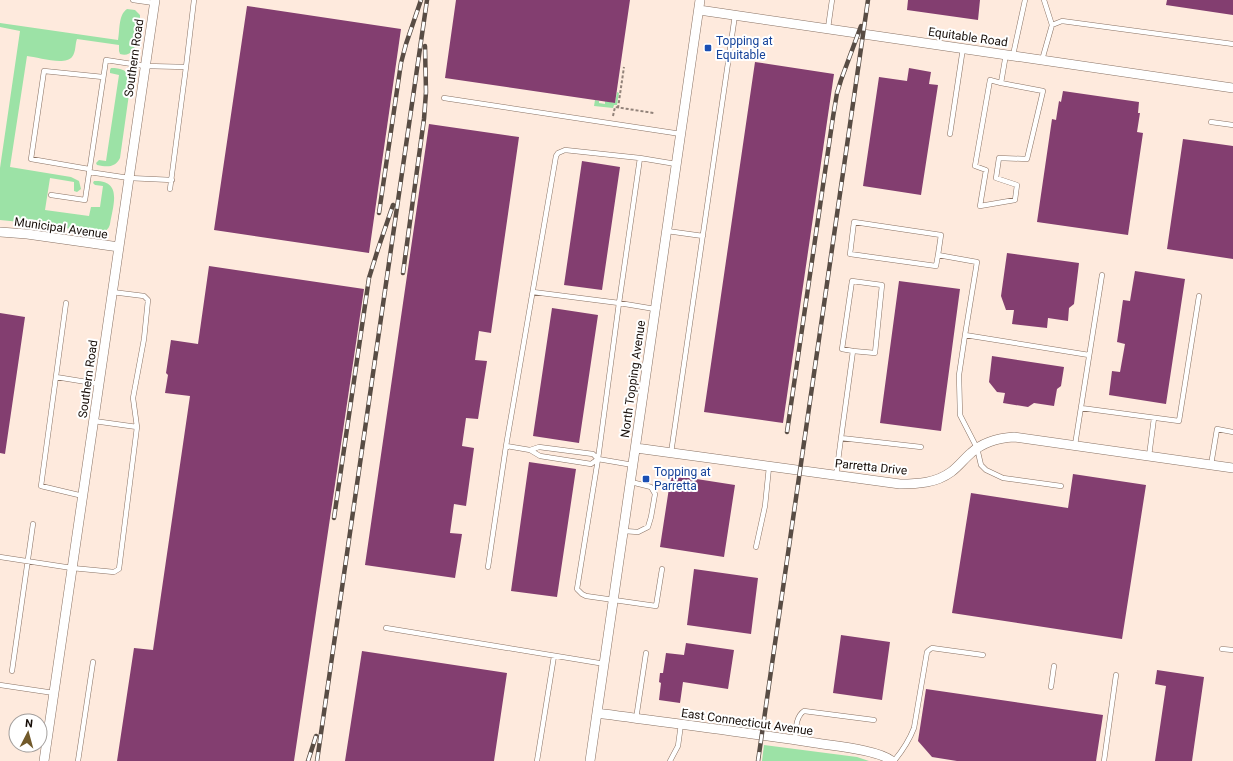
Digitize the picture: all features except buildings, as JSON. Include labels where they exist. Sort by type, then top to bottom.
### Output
[{"type":"street","name":"North Topping Avenue","points":[[590,761],[700,0]]},
{"type":"street","name":"Southern Road","points":[[44,761],[154,2]]},
{"type":"street","name":"Equitable Road","points":[[699,10],[1233,88]]},
{"type":"street","name":"Municipal Avenue","points":[[0,232],[27,234],[119,247]]},
{"type":"street","name":"Parretta Drive","points":[[636,448],[900,484],[922,484],[937,480],[952,472],[972,452],[985,443],[998,438],[1014,437],[1233,468]]},
{"type":"street","name":"East Connecticut Avenue","points":[[597,713],[795,740],[877,754],[888,757],[893,761]]},
{"type":"lane","points":[[133,0],[154,2]]},
{"type":"lane","points":[[170,189],[194,0]]},
{"type":"lane","points":[[828,28],[832,0]]},
{"type":"lane","points":[[1001,83],[1025,0]]},
{"type":"lane","points":[[1042,60],[1052,25],[1044,0]]},
{"type":"lane","points":[[671,453],[735,15]]},
{"type":"lane","points":[[1052,25],[1062,21],[1233,44]]},
{"type":"lane","points":[[950,134],[964,48]]},
{"type":"lane","points":[[51,195],[84,200],[106,60],[145,66],[186,67]]},
{"type":"lane","points":[[103,77],[44,70],[31,158],[129,178],[172,180]]},
{"type":"lane","points":[[990,80],[1001,83],[1043,91],[1027,159],[999,158],[996,178],[1017,185],[1015,200],[980,206],[986,170],[976,166],[990,80]]},
{"type":"lane","points":[[444,98],[681,134]]},
{"type":"lane","points":[[1211,122],[1233,125]]},
{"type":"lane","points":[[488,567],[506,446],[556,156],[558,153],[565,150],[640,158],[677,164]]},
{"type":"lane","points":[[640,158],[598,459],[577,589],[586,596],[656,606],[662,569]]},
{"type":"lane","points":[[854,222],[941,235],[938,255],[936,266],[850,254],[854,222]]},
{"type":"lane","points":[[667,231],[703,236]]},
{"type":"lane","points":[[938,255],[978,262],[959,375],[960,415],[978,448],[981,465],[986,470],[1004,478],[1061,486]]},
{"type":"lane","points":[[1075,445],[1102,275]]},
{"type":"lane","points":[[852,281],[882,284],[875,353],[853,351],[842,349],[852,281]]},
{"type":"lane","points":[[0,557],[72,568],[114,572],[120,569],[137,427],[133,398],[144,339],[148,300],[144,296],[112,292]]},
{"type":"lane","points":[[532,292],[655,309]]},
{"type":"lane","points":[[1081,408],[1179,421],[1199,296]]},
{"type":"lane","points":[[66,303],[42,486],[83,496]]},
{"type":"lane","points":[[965,335],[1090,355]]},
{"type":"lane","points":[[836,476],[853,351]]},
{"type":"lane","points":[[56,377],[99,384]]},
{"type":"lane","points":[[1149,456],[1154,418]]},
{"type":"lane","points":[[94,421],[137,427]]},
{"type":"lane","points":[[1212,465],[1217,429],[1233,432]]},
{"type":"lane","points":[[841,438],[921,447]]},
{"type":"lane","points":[[506,446],[530,450],[540,456],[591,464],[598,459]]},
{"type":"lane","points":[[530,450],[539,447],[593,454],[598,459],[633,465]]},
{"type":"lane","points":[[756,547],[765,506],[769,467]]},
{"type":"lane","points":[[624,531],[638,532],[648,527],[655,494],[651,487],[631,482]]},
{"type":"lane","points":[[12,671],[33,524]]},
{"type":"lane","points":[[386,628],[605,664]]},
{"type":"lane","points":[[893,761],[905,747],[914,728],[928,650],[932,648],[983,656]]},
{"type":"lane","points":[[1222,649],[1233,650]]},
{"type":"lane","points":[[636,718],[646,653]]},
{"type":"lane","points":[[537,761],[554,656]]},
{"type":"lane","points":[[78,761],[93,662]]},
{"type":"lane","points":[[1051,687],[1054,666]]},
{"type":"lane","points":[[1104,761],[1116,675]]},
{"type":"lane","points":[[0,685],[54,693]]},
{"type":"lane","points":[[795,740],[798,717],[804,711],[874,720]]},
{"type":"lane","points":[[670,761],[678,746],[681,724]]},
{"type":"path","points":[[618,108],[624,67]]},
{"type":"path","points":[[612,124],[614,107],[654,112]]},
{"type":"green space","points":[[127,9],[135,10],[140,15],[140,20],[139,34],[135,47],[126,55],[120,54],[119,45],[77,39],[73,55],[68,60],[57,61],[27,56],[10,167],[71,177],[79,181],[81,189],[77,192],[74,191],[74,182],[50,178],[45,210],[89,216],[91,207],[100,207],[103,186],[95,185],[93,183],[94,181],[103,182],[109,185],[113,189],[114,202],[109,227],[100,233],[0,220],[0,168],[20,31],[0,27],[0,23],[118,40],[122,15]]},
{"type":"green space","points":[[111,68],[124,70],[131,80],[120,158],[116,164],[104,166],[97,165],[96,163],[99,160],[106,161],[119,75],[110,73]]},
{"type":"green space","points":[[617,92],[619,93],[617,105],[614,105],[613,108],[594,106],[595,100],[599,101],[599,103],[605,104],[605,101],[615,103]]},
{"type":"green space","points":[[764,745],[857,757],[869,761],[762,761]]},
{"type":"railway","points":[[379,213],[401,63],[421,0]]},
{"type":"railway","points":[[317,761],[427,0]]},
{"type":"railway","points":[[758,761],[868,0]]},
{"type":"railway","points":[[787,432],[837,93],[861,26]]},
{"type":"railway","points":[[403,273],[424,119],[426,92],[425,46]]},
{"type":"railway","points":[[334,518],[369,278],[393,205]]},
{"type":"railway","points":[[308,761],[316,736]]},
{"type":"place","name":"Topping at Equitable","points":[[708,48]]},
{"type":"place","name":"Topping at Parretta","points":[[646,479]]}]
